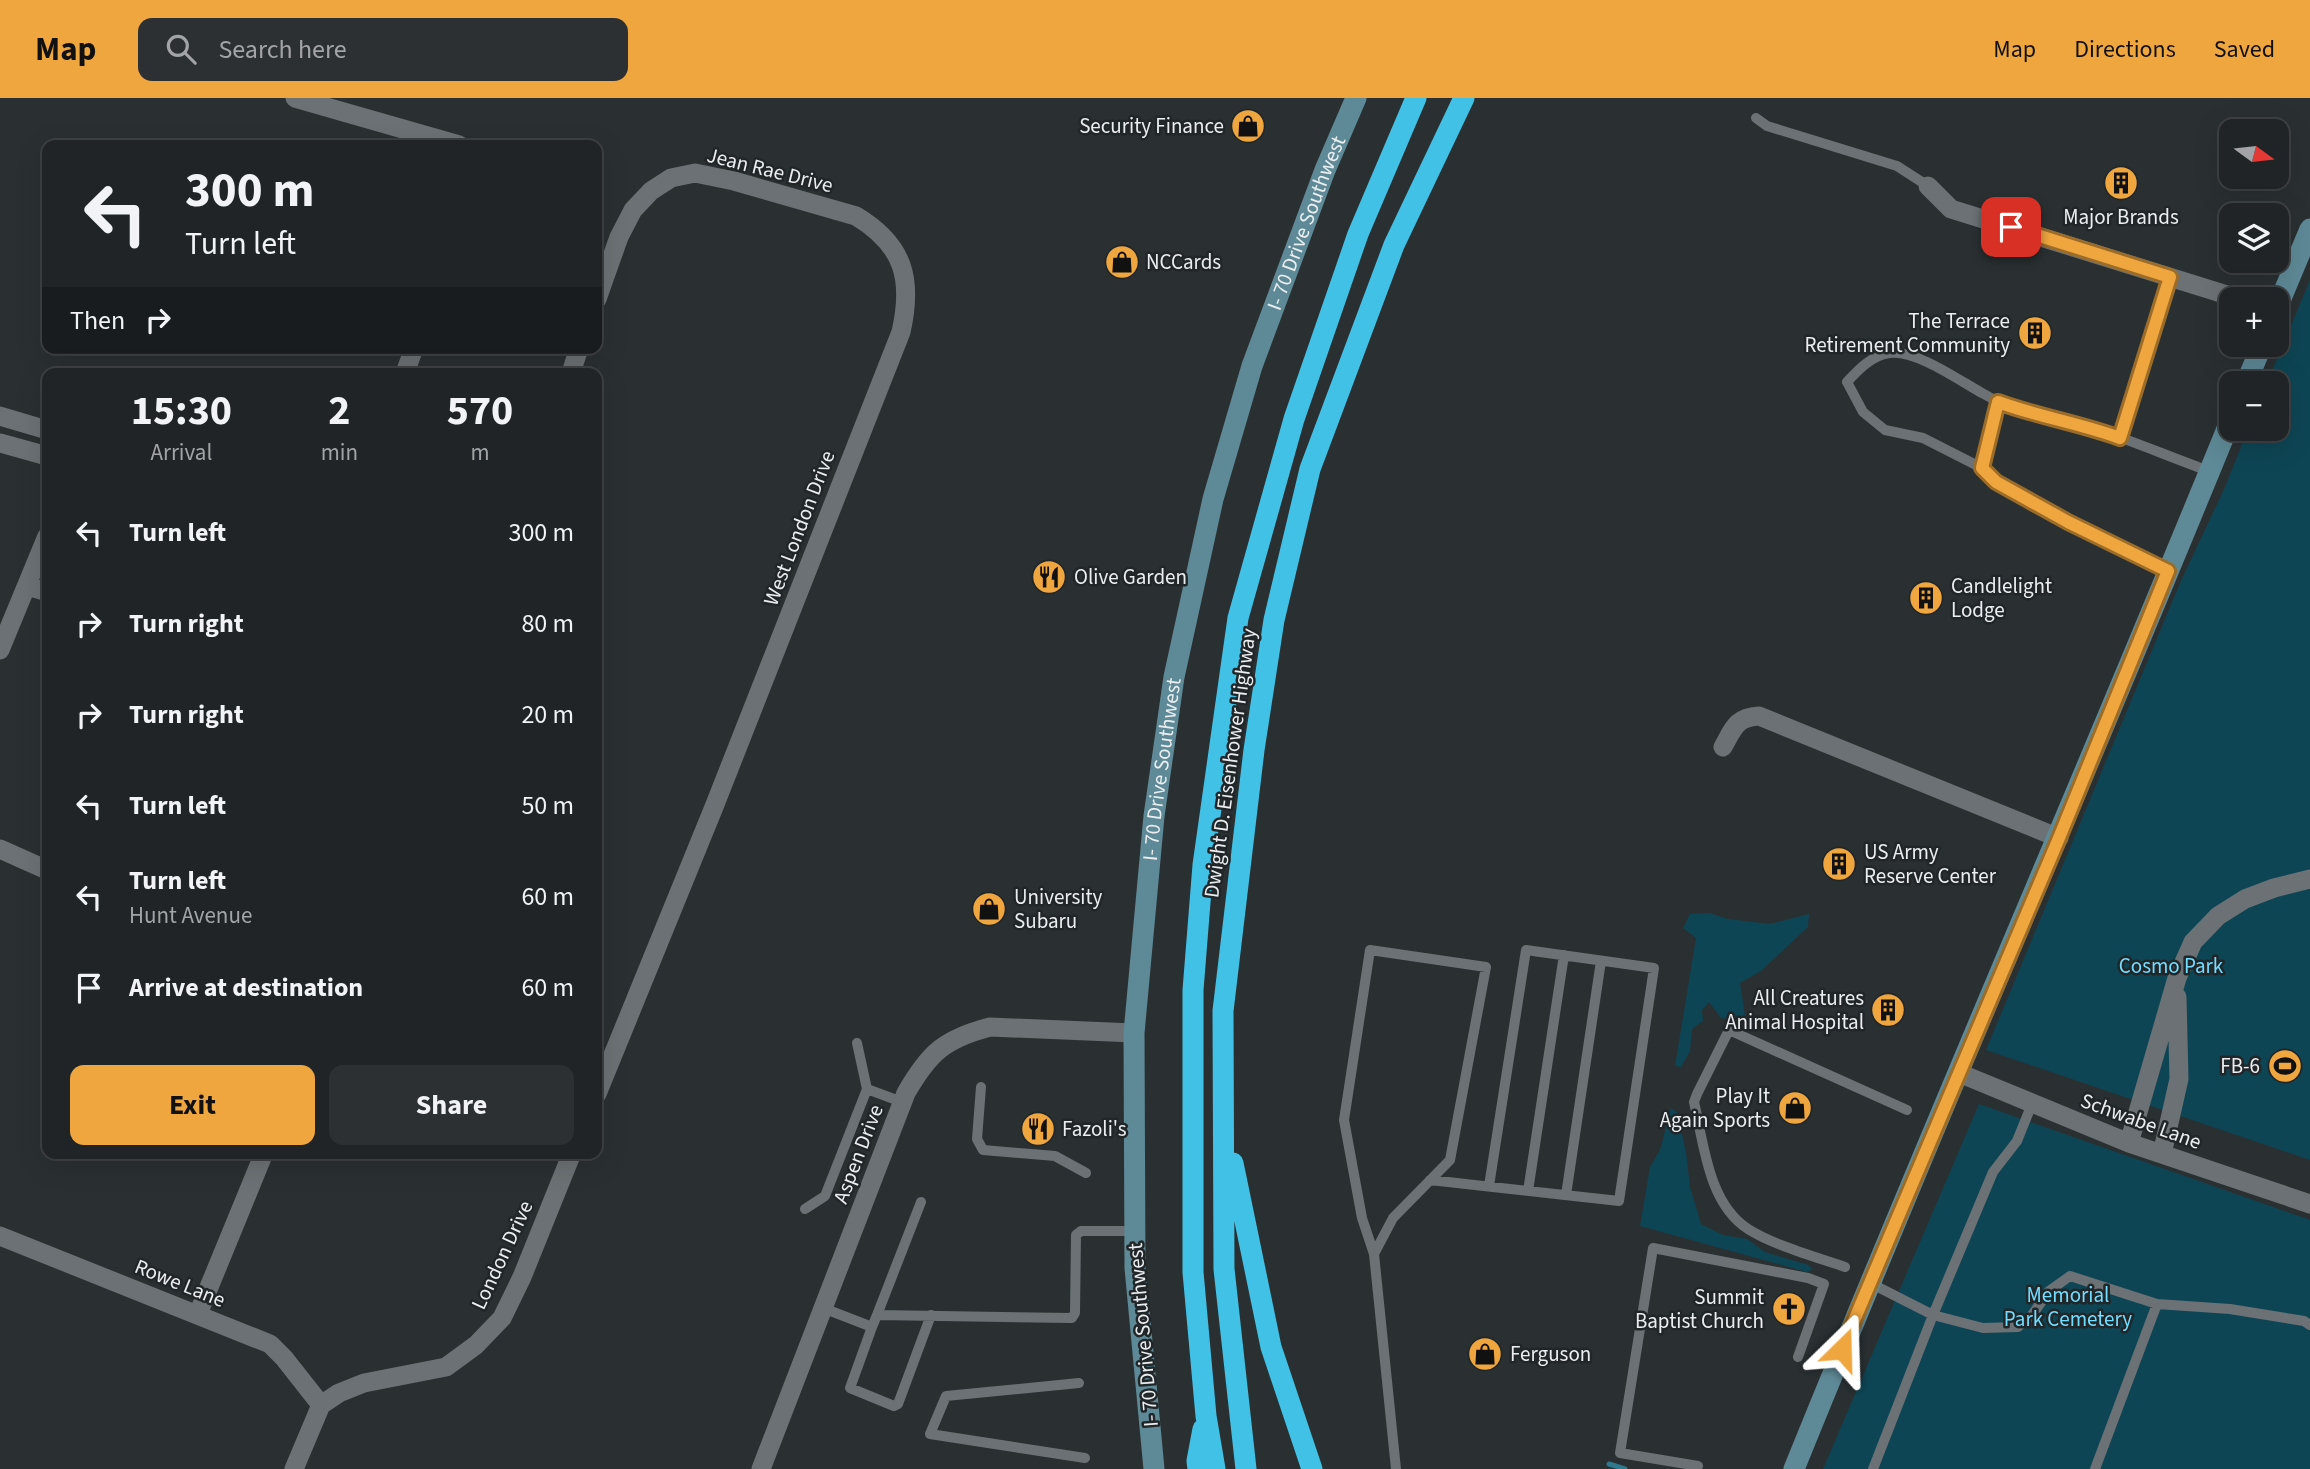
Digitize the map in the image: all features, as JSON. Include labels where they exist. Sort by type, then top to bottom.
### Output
[{"type":"highway","name":"Dwight D. Eisenhower Highway","points":[[1215,1469],[1206,1416],[1193,1272],[1194,990],[1203,865],[1238,618],[1294,419],[1358,234],[1416,98]]},
{"type":"highway","name":"Dwight D. Eisenhower Highway","points":[[1246,1469],[1224,1269],[1223,1011],[1254,750],[1274,620],[1310,469],[1394,245],[1464,98]]},
{"type":"highway","points":[[1224,1121],[1271,1347],[1312,1469]]},
{"type":"highway","points":[[1198,1469],[1197,1461],[1206,1416]]},
{"type":"street","points":[[295,98],[442,140]]},
{"type":"street","name":"I- 70 Drive Southwest","points":[[1154,1469],[1135,1268],[1134,1033],[1154,816],[1172,691],[1213,499],[1252,366],[1325,170],[1356,98]]},
{"type":"street","name":"Jean Rae Drive","points":[[602,285],[619,237],[633,210],[650,191],[671,178],[695,173],[734,181],[856,216],[873,226],[889,242],[901,261]]},
{"type":"street","points":[[1928,186],[1951,209],[2219,292]]},
{"type":"street","points":[[2286,287],[2310,229]]},
{"type":"street","name":"West London Drive","points":[[602,1082],[714,807],[901,332],[906,309],[906,281],[901,261]]},
{"type":"street","points":[[0,416],[42,429]]},
{"type":"street","points":[[1794,1469],[1869,1283],[2059,838],[2222,441]]},
{"type":"street","points":[[0,443],[42,455]]},
{"type":"street","points":[[0,650],[42,548]]},
{"type":"street","points":[[27,586],[42,590]]},
{"type":"street","points":[[1723,747],[1734,726],[1746,716],[1759,716],[2059,838]]},
{"type":"street","points":[[0,849],[42,868]]},
{"type":"street","points":[[2129,1143],[2177,978],[2193,942],[2218,916],[2255,895],[2310,879]]},
{"type":"street","points":[[2162,1154],[2179,1079],[2177,978]]},
{"type":"street","name":"Aspen Drive","points":[[761,1469],[902,1102],[922,1065],[942,1047],[970,1032],[990,1027],[1134,1033]]},
{"type":"street","name":"Schwabe Lane","points":[[1959,1073],[2129,1143],[2310,1204]]},
{"type":"street","points":[[198,1314],[262,1159]]},
{"type":"street","name":"London Drive","points":[[321,1405],[339,1393],[364,1383],[446,1367],[476,1345],[502,1318],[522,1277],[570,1159]]},
{"type":"street","name":"Rowe Lane","points":[[0,1236],[270,1344],[321,1405]]},
{"type":"street","points":[[294,1469],[321,1405]]},
{"type":"lane","points":[[1756,118],[1767,126],[1897,166],[1928,186]]},
{"type":"lane","points":[[2120,438],[2170,277]]},
{"type":"lane","points":[[2168,571],[2068,522],[1996,482],[1982,468],[1923,438],[1885,430],[1863,412],[1847,382],[1863,365],[1889,353],[1899,354],[1938,368],[1998,402],[2026,412],[2082,424],[2210,471]]},
{"type":"lane","points":[[1982,468],[1998,402]]},
{"type":"lane","points":[[1374,1254],[1393,1219],[1450,1160],[1486,967],[1370,950],[1344,1120],[1362,1219],[1374,1254],[1396,1469]]},
{"type":"lane","points":[[1430,1180],[1619,1201],[1654,968],[1527,950],[1489,1186]]},
{"type":"lane","points":[[1528,1191],[1564,955]]},
{"type":"lane","points":[[1566,1195],[1601,961]]},
{"type":"lane","points":[[1844,1267],[1749,1229],[1735,1217],[1724,1203],[1714,1182],[1694,1102],[1697,1094],[1729,1030],[1907,1110]]},
{"type":"lane","points":[[805,1209],[825,1196],[867,1089],[857,1043]]},
{"type":"lane","points":[[981,1087],[977,1139],[983,1150],[1055,1156],[1086,1172]]},
{"type":"lane","points":[[867,1089],[902,1102]]},
{"type":"lane","points":[[1873,1469],[1993,1172],[2017,1141],[2032,1104]]},
{"type":"lane","points":[[921,1202],[850,1388],[894,1406],[898,1404],[931,1315]]},
{"type":"lane","points":[[877,1315],[1072,1318],[1075,1313],[1076,1235],[1081,1231],[1134,1231]]},
{"type":"lane","points":[[1698,1466],[1620,1453],[1653,1248],[1824,1284],[1798,1357]]},
{"type":"lane","points":[[1869,1283],[1933,1315],[1983,1328],[2018,1327],[2032,1315],[2049,1291],[2070,1276],[2157,1304],[2230,1309],[2304,1321],[2310,1325]]},
{"type":"lane","points":[[2095,1469],[2157,1304]]},
{"type":"lane","points":[[823,1308],[872,1327]]},
{"type":"lane","points":[[1079,1383],[946,1396],[930,1434],[1085,1458]]},
{"type":"green space","name":"Cosmo Park","points":[[2310,280],[2310,1160],[1986,1050],[2180,583],[2243,441],[2289,441],[2289,371],[2272,371],[2278,357],[2289,357],[2289,330]]},
{"type":"green space","points":[[1709,913],[1728,919],[1770,924],[1809,914],[1808,927],[1761,971],[1740,983],[1746,1022],[1721,1018],[1709,1002],[1702,1010],[1703,1021],[1692,1029],[1690,1051],[1681,1067],[1675,1066],[1696,938],[1683,928],[1690,914]]},
{"type":"green space","name":"Memorial Park Cemetery","points":[[1979,1104],[2310,1220],[2310,1469],[1823,1469]]},
{"type":"green space","points":[[1671,1108],[1687,1120],[1681,1130],[1690,1187],[1701,1224],[1723,1235],[1747,1239],[1765,1252],[1808,1265],[1813,1269],[1807,1272],[1640,1226],[1650,1167],[1660,1150]]},
{"type":"waterway","points":[[1609,1464],[1625,1469]]},
{"type":"place","name":"Security Finance","points":[[1248,126]]},
{"type":"place","name":"Major Brands","points":[[2121,183]]},
{"type":"place","name":"NCCards","points":[[1122,262]]},
{"type":"place","name":"The Terrace Retirement Community","points":[[2035,333]]},
{"type":"place","name":"Olive Garden","points":[[1049,577]]},
{"type":"place","name":"Candlelight Lodge","points":[[1926,598]]},
{"type":"place","name":"US Army Reserve Center","points":[[1839,864]]},
{"type":"place","name":"University Subaru","points":[[989,909]]},
{"type":"place","name":"All Creatures Animal Hospital","points":[[1888,1010]]},
{"type":"place","name":"FB-6","points":[[2285,1066]]},
{"type":"place","name":"Play It Again Sports","points":[[1795,1108]]},
{"type":"place","name":"Fazoli's","points":[[1038,1129]]},
{"type":"place","name":"Summit Baptist Church","points":[[1789,1309]]},
{"type":"place","name":"Ferguson","points":[[1485,1354]]},
{"type":"route","points":[[1842,1349],[2059,838],[2168,571],[2068,522],[1996,482],[1982,468],[1998,402],[2026,412],[2082,424],[2120,438],[2170,277],[2011,227]]}]
